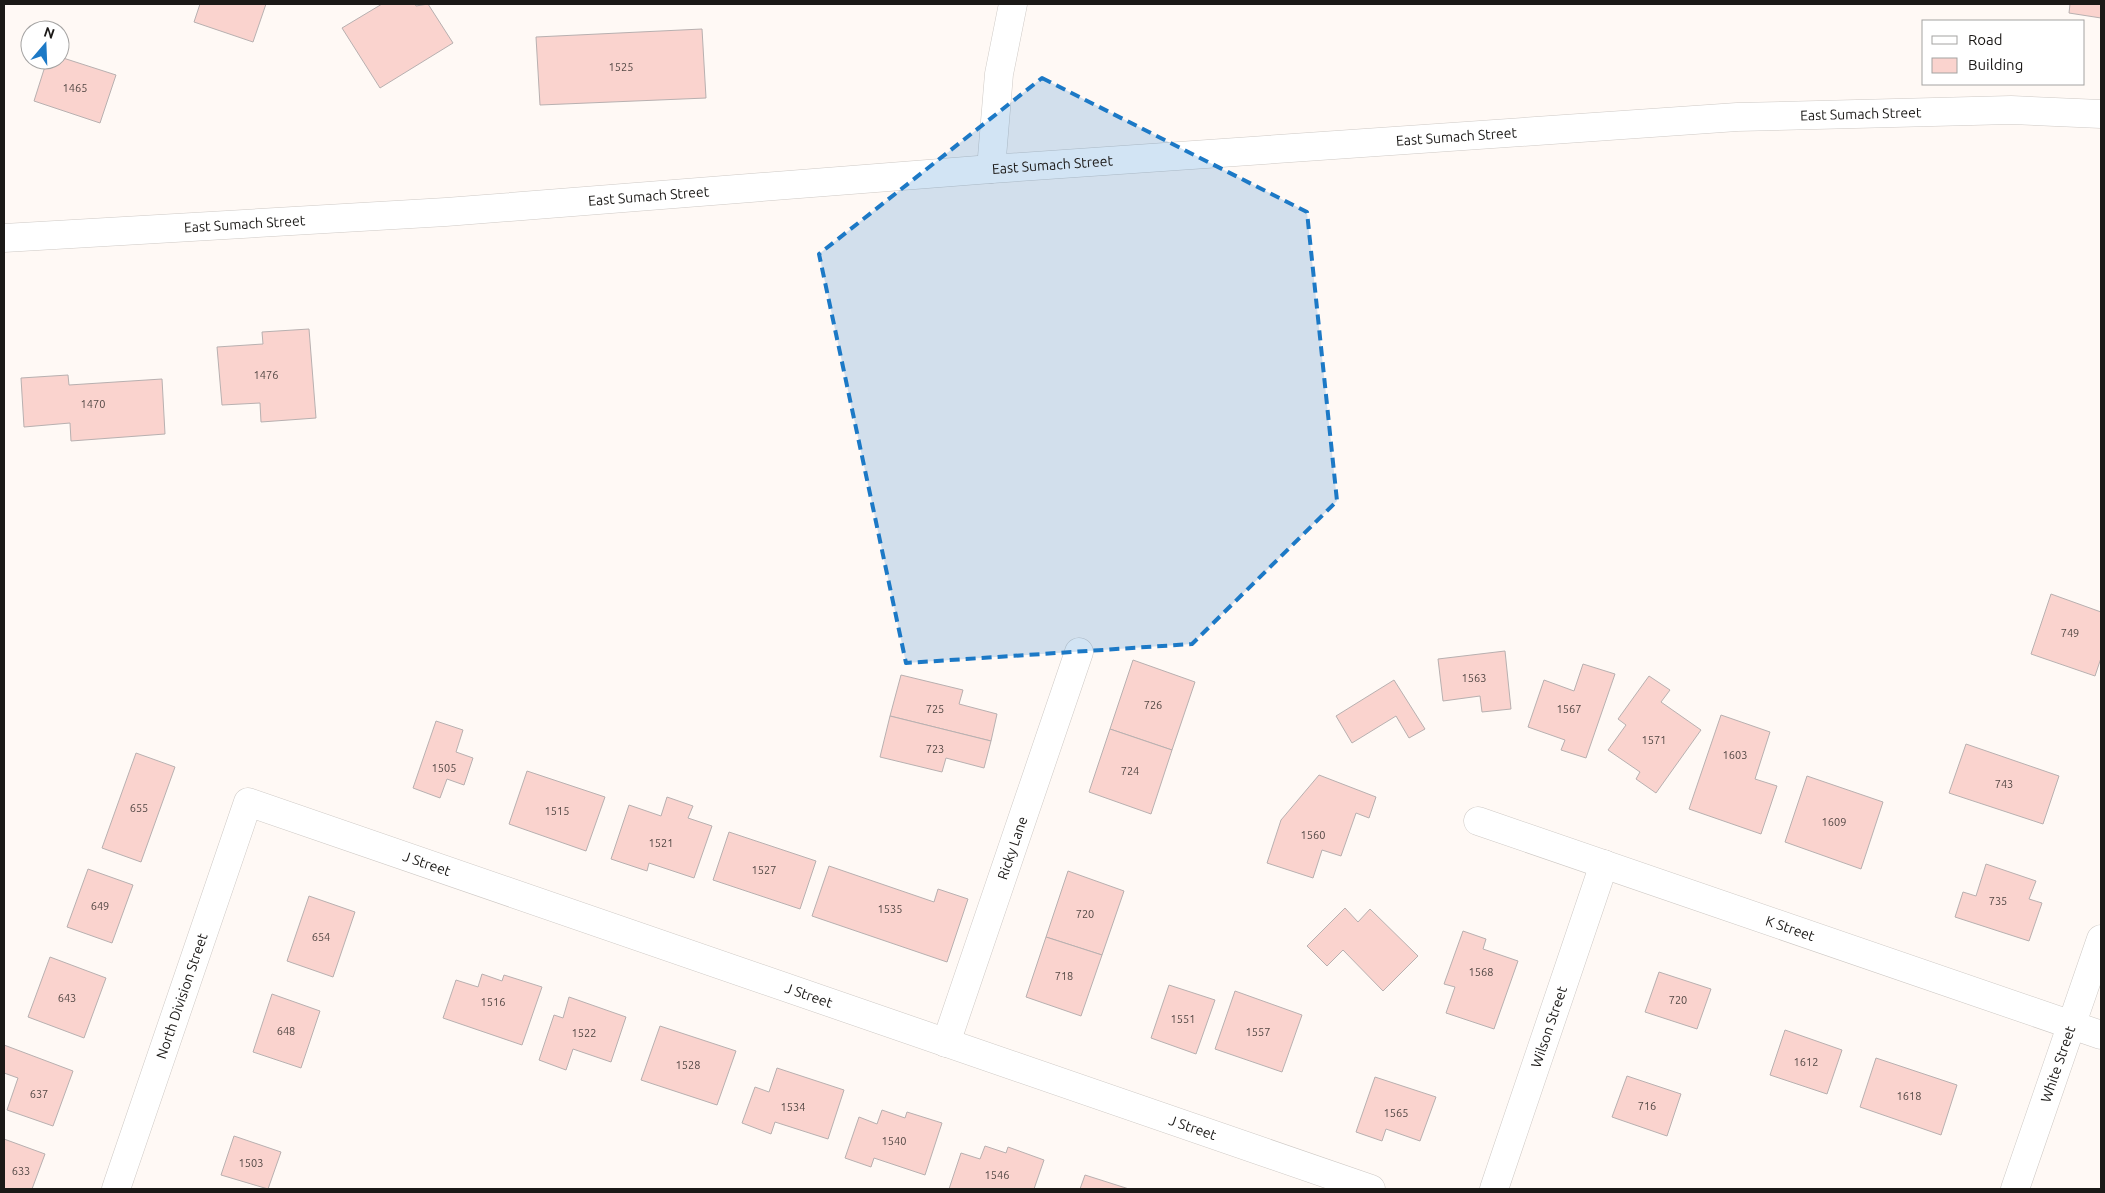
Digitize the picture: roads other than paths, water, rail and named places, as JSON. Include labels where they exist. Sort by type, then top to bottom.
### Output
[{"type":"street","points":[[991,169],[999,74],[1013,4]]},
{"type":"street","name":"East Sumach Street","points":[[4,238],[446,212],[991,169],[1737,117],[2011,110],[2101,114]]},
{"type":"street","name":"Ricky Lane","points":[[946,1043],[1079,652]]},
{"type":"street","name":"J Street","points":[[248,802],[1371,1189]]},
{"type":"street","name":"North Division Street","points":[[116,1189],[248,802]]},
{"type":"street","name":"K Street","points":[[1478,821],[2101,1035]]},
{"type":"street","name":"Wilson Street","points":[[1494,1189],[1604,864]]},
{"type":"street","name":"White Street","points":[[2015,1189],[2101,939]]}]
